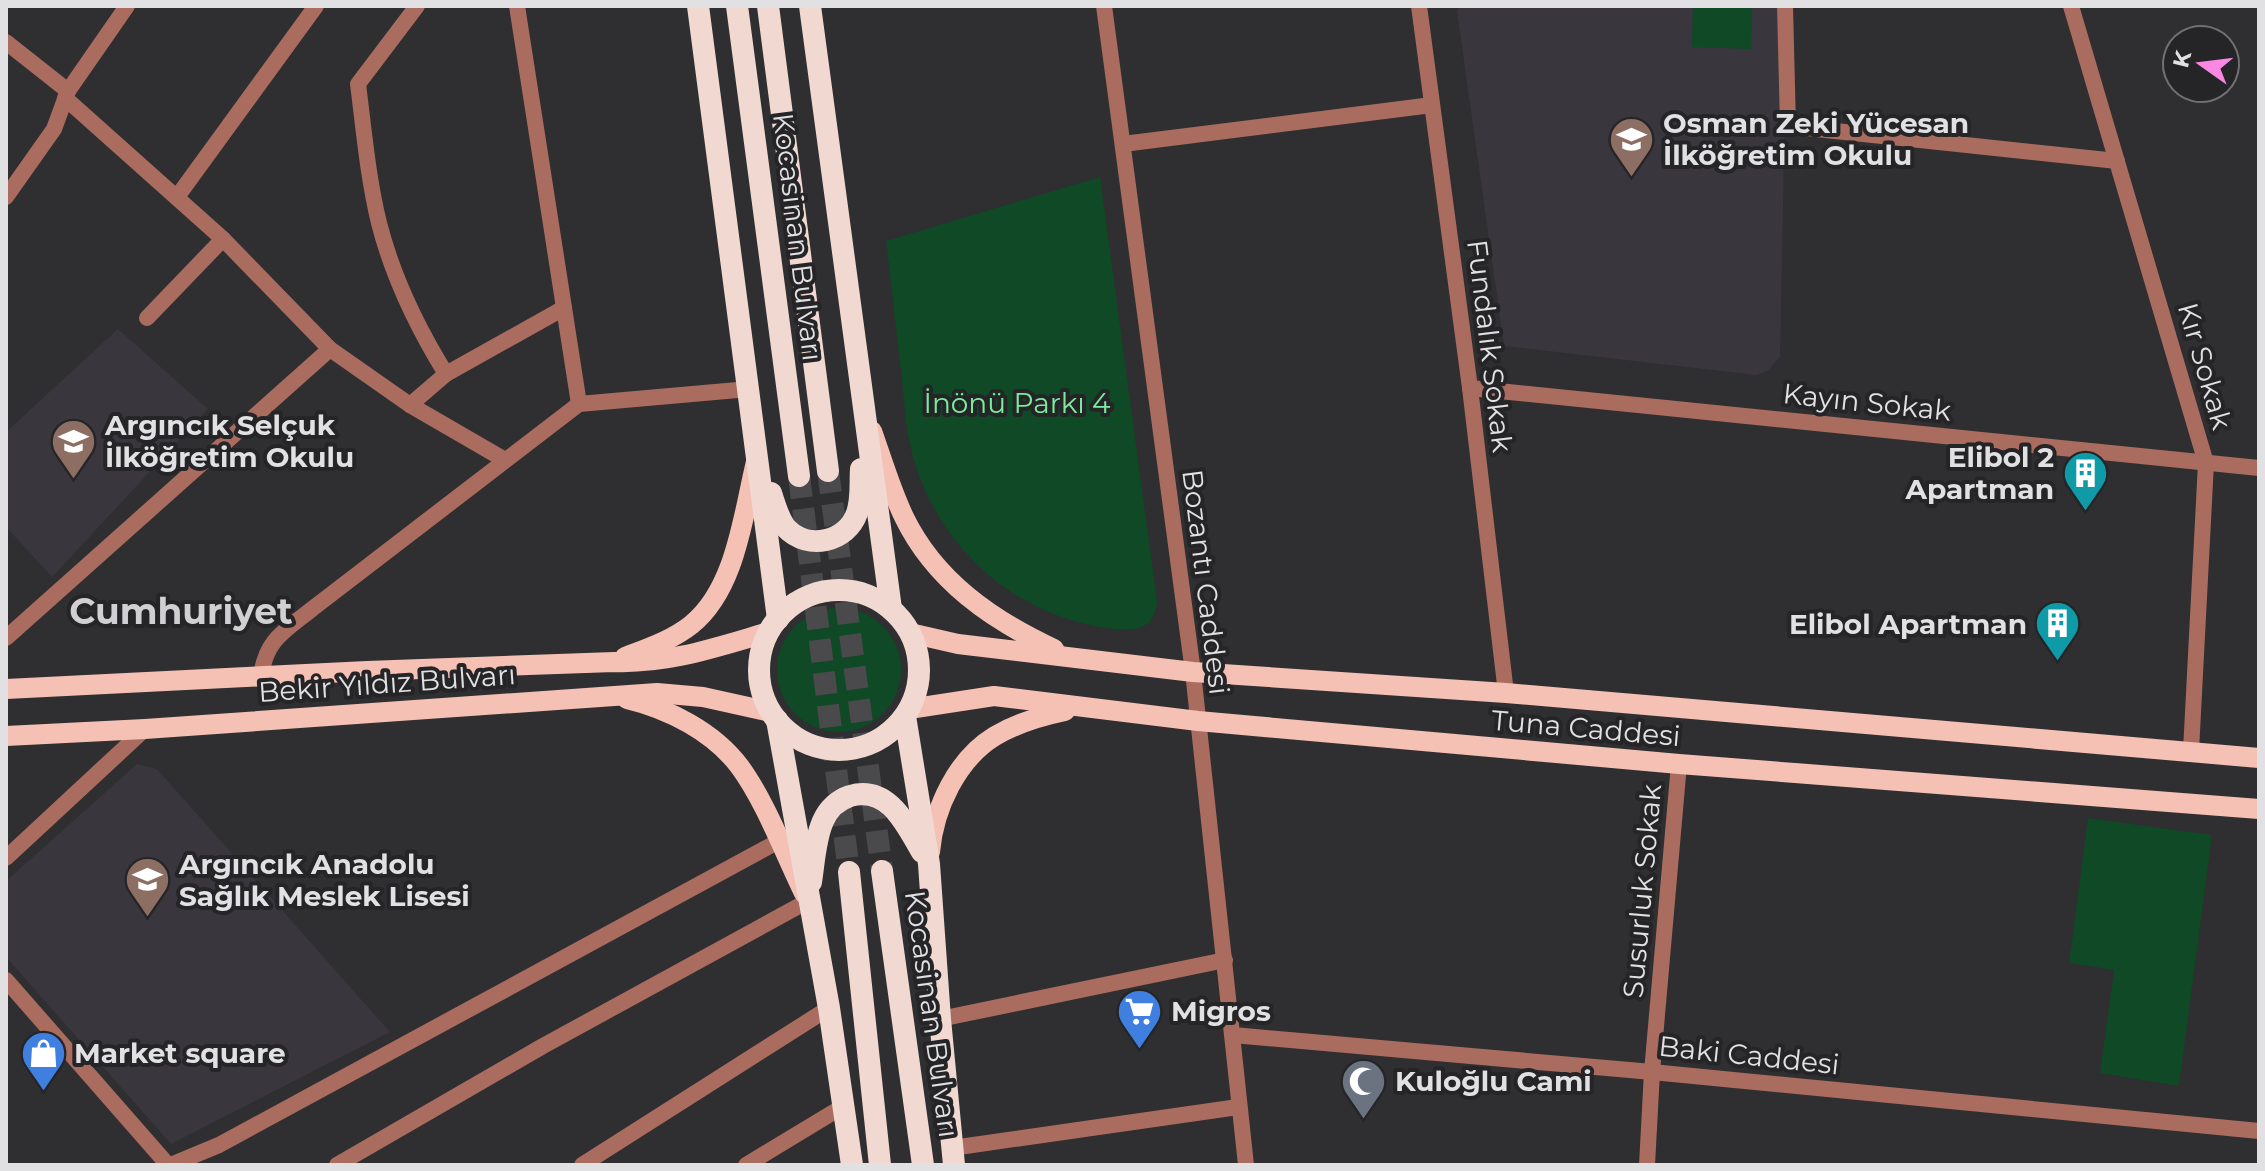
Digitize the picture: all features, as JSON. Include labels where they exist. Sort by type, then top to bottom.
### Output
[{"type":"highway","points":[[698,6],[758,454],[774,625]]},
{"type":"highway","name":"Kocasinan Bulvarı","points":[[737,6],[799,476]]},
{"type":"highway","name":"Kocasinan Bulvarı","points":[[768,6],[828,471]]},
{"type":"highway","points":[[810,6],[891,609]]},
{"type":"highway","points":[[758,454],[779,517],[785,526],[802,539],[835,538],[852,524],[860,503],[863,405]]},
{"type":"highway","points":[[774,716],[800,741],[815,747],[846,750],[876,741],[889,733],[907,712],[919,679],[916,648],[902,620],[878,600],[863,594],[848,590],[817,593],[802,599],[774,625],[763,646],[759,677],[762,693],[774,716],[829,1008],[852,1165]]},
{"type":"highway","points":[[907,712],[929,864],[953,1157]]},
{"type":"highway","points":[[808,901],[823,820],[828,811],[845,798],[865,794],[892,806],[929,864]]},
{"type":"highway","name":"Kocasinan Bulvarı","points":[[882,871],[923,1165]]},
{"type":"highway","points":[[849,872],[880,1165]]},
{"type":"main road","points":[[863,405],[906,520],[945,577],[1007,625],[1080,658]]},
{"type":"main road","points":[[614,662],[676,635],[712,603],[728,572],[758,454]]},
{"type":"main road","name":"Bekir Yıldız Bulvarı","points":[[6,689],[261,676],[639,663],[684,656],[774,625]]},
{"type":"main road","name":"Tuna Caddesi","points":[[910,633],[958,644],[1193,672],[1506,693],[2259,758]]},
{"type":"main road","name":"Bekir Yıldız Bulvarı","points":[[6,736],[657,693],[680,694],[774,716]]},
{"type":"main road","points":[[615,696],[675,717],[720,745],[740,766],[808,901]]},
{"type":"main road","name":"Tuna Caddesi","points":[[907,712],[994,696],[1198,721],[1679,764],[2259,809]]},
{"type":"main road","points":[[929,864],[940,807],[957,776],[977,751],[997,735],[1024,722],[1081,707]]},
{"type":"street","points":[[6,197],[54,129],[66,94],[127,6]]},
{"type":"street","points":[[177,197],[316,6]]},
{"type":"street","points":[[417,6],[358,84],[372,190],[383,238],[414,320],[446,374]]},
{"type":"street","points":[[517,6],[579,404]]},
{"type":"street","name":"Bozantı Caddesi","points":[[1104,6],[1193,672],[1246,1165]]},
{"type":"street","name":"Fundalık Sokak","points":[[1419,6],[1470,388],[1506,693]]},
{"type":"street","points":[[1785,6],[1788,126],[2117,161]]},
{"type":"street","name":"Kır Sokak","points":[[2071,6],[2206,463],[2191,751]]},
{"type":"street","points":[[6,42],[223,239],[330,349],[410,405],[505,460]]},
{"type":"street","points":[[1123,144],[1432,105]]},
{"type":"street","points":[[147,318],[223,239]]},
{"type":"street","points":[[410,405],[446,374],[564,308]]},
{"type":"street","points":[[6,638],[330,349]]},
{"type":"street","name":"Kayın Sokak","points":[[1470,388],[2259,468]]},
{"type":"street","points":[[261,676],[266,652],[273,641],[579,404],[749,389]]},
{"type":"street","points":[[6,858],[145,729]]},
{"type":"street","name":"Susurluk Sokak","points":[[1647,1165],[1652,1072],[1679,764]]},
{"type":"street","points":[[6,980],[169,1165],[219,1145],[779,841]]},
{"type":"street","points":[[337,1165],[543,1046],[808,901]]},
{"type":"street","points":[[940,1019],[1225,960]]},
{"type":"street","points":[[582,1165],[829,1008]]},
{"type":"street","name":"Baki Caddesi","points":[[1233,1035],[2259,1131]]},
{"type":"street","points":[[746,1165],[842,1107],[845,1165]]},
{"type":"street","points":[[953,1157],[1238,1107]]},
{"type":"shaded area","name":"Osman Zeki Yücesan İlköğretim Okulu","points":[[1460,6],[1787,6],[1780,357],[1768,371],[1756,375],[1504,346],[1457,11]]},
{"type":"shaded area","name":"Argıncık Selçuk İlköğretim Okulu","points":[[118,329],[208,409],[52,577],[6,527],[6,432]]},
{"type":"shaded area","name":"Argıncık Anadolu Sağlık Meslek Lisesi","points":[[137,764],[157,769],[390,1032],[171,1144],[6,957],[6,881]]},
{"type":"green space","points":[[1693,6],[1752,6],[1751,49],[1692,47]]},
{"type":"green space","name":"İnönü Parkı 4","points":[[1100,177],[1157,601],[1149,623],[1130,629],[1103,628],[1070,620],[1038,607],[1005,588],[966,553],[934,509],[914,460],[908,434],[886,241]]},
{"type":"green space","points":[[839,608],[863,613],[883,626],[896,646],[901,670],[896,694],[883,714],[863,727],[839,732],[815,727],[795,714],[782,694],[777,670],[782,646],[795,626],[815,613]]},
{"type":"green space","points":[[2088,818],[2212,835],[2179,1086],[2100,1073],[2114,970],[2069,963]]},
{"type":"tunnel","points":[[828,471],[882,871]]},
{"type":"tunnel","points":[[799,476],[849,872]]},
{"type":"place","name":"Osman Zeki Yücesan İlköğretim Okulu","points":[[1632,178]]},
{"type":"place","name":"Argıncık Selçuk İlköğretim Okulu","points":[[74,480]]},
{"type":"place","name":"Elibol 2 Apartman","points":[[2085,512]]},
{"type":"place","name":"Elibol Apartman","points":[[2058,663]]},
{"type":"place","name":"Argıncık Anadolu Sağlık Meslek Lisesi","points":[[148,919]]},
{"type":"place","name":"Migros","points":[[1140,1050]]},
{"type":"place","name":"Market square","points":[[43,1092]]},
{"type":"place","name":"Kuloğlu Cami","points":[[1364,1120]]},
{"type":"district","name":"Cumhuriyet","points":[[181,611]]}]
